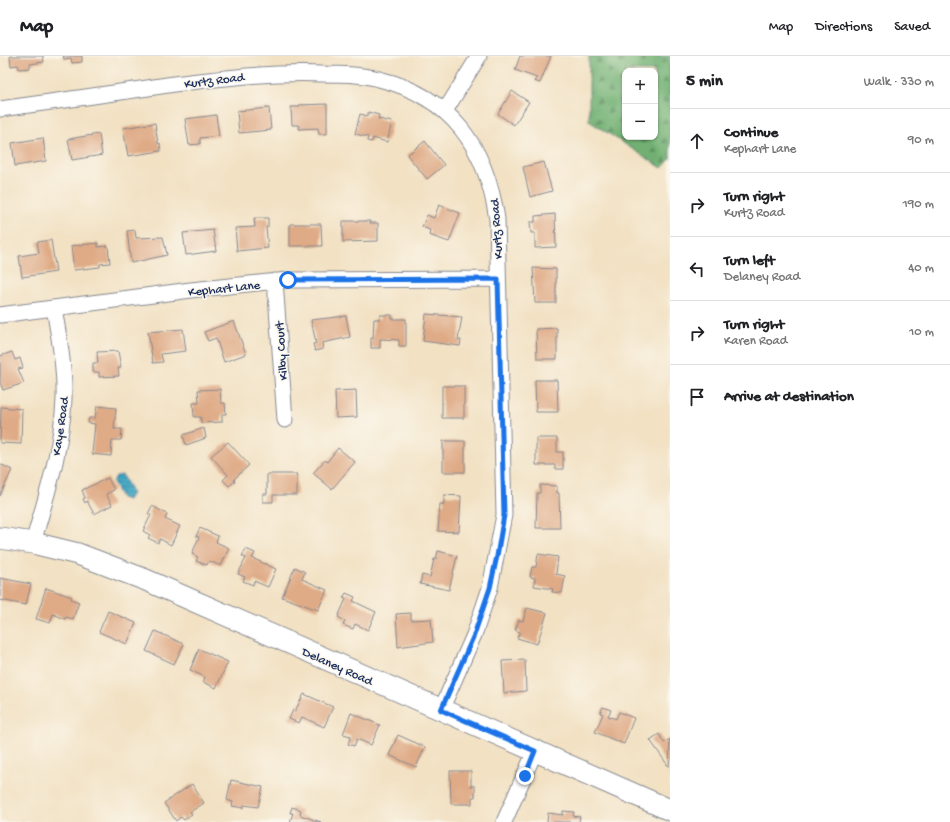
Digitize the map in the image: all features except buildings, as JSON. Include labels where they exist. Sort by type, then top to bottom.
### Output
[{"type":"street","points":[[445,111],[479,56]]},
{"type":"street","name":"Kurtz Road","points":[[0,109],[242,75],[291,73],[349,74],[378,78],[400,85],[422,95],[445,111],[459,124],[471,142],[486,171],[493,194],[497,219],[504,515],[490,588],[474,635],[441,710]]},
{"type":"street","name":"Kephart Lane","points":[[0,315],[191,290],[275,282],[498,279]]},
{"type":"street","name":"Kilby Court","points":[[275,282],[285,420]]},
{"type":"street","name":"Kaye Road","points":[[33,543],[59,437],[64,400],[62,358],[54,308]]},
{"type":"street","name":"Delaney Road","points":[[0,538],[33,543],[78,554],[146,580],[670,810]]},
{"type":"street","points":[[504,822],[535,751]]},
{"type":"green space","points":[[589,56],[670,56],[670,159],[662,168],[589,121]]},
{"type":"water","points":[[122,475],[132,493],[128,500],[121,498],[113,482],[116,476]]},
{"type":"route","points":[[288,280],[498,279],[504,515],[490,588],[474,635],[441,710],[535,751],[525,776]]}]
